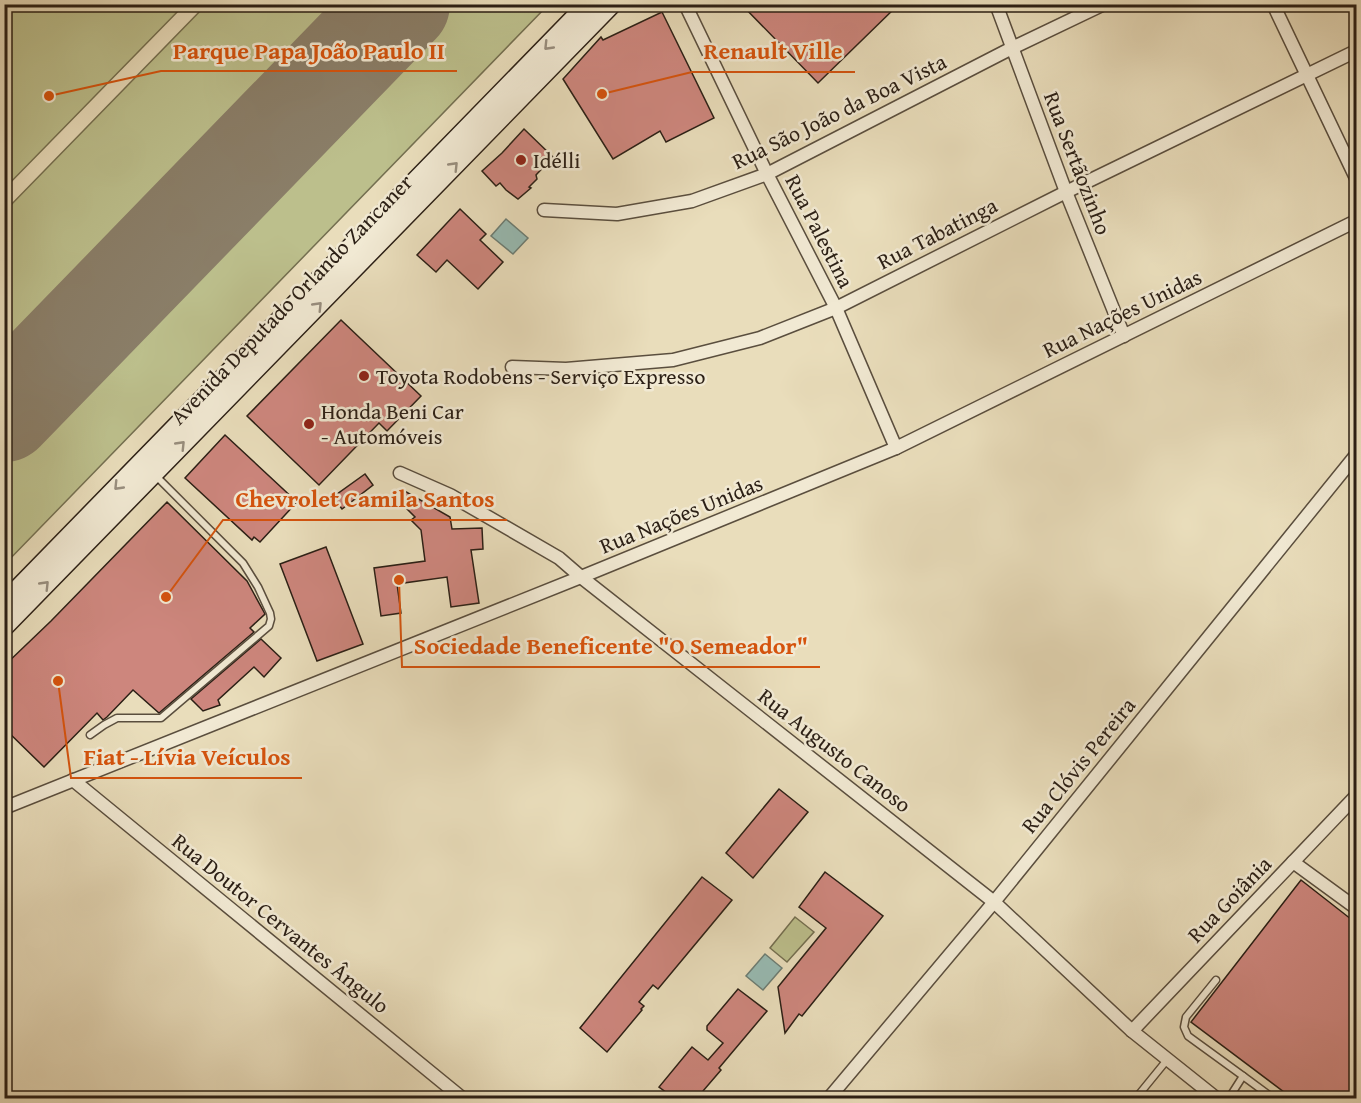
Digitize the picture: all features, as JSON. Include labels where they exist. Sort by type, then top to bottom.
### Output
[{"type":"main road","name":"Avenida Deputado Orlando Zancaner","points":[[4,603],[588,4]]},
{"type":"main road","name":"Avenida Deputado Orlando Zancaner","points":[[4,627],[612,4]]},
{"type":"street","name":"Rua Palestina","points":[[685,4],[767,174],[836,308],[896,448]]},
{"type":"street","name":"Rua Sertãozinho","points":[[996,4],[1066,192],[1124,336]]},
{"type":"street","name":"Rua São João da Boa Vista","points":[[544,210],[617,214],[692,201],[767,174],[1012,48],[1104,4]]},
{"type":"street","points":[[1273,4],[1356,178]]},
{"type":"street","name":"Rua Tabatinga","points":[[512,367],[566,369],[673,360],[759,338],[836,308],[1066,192],[1356,51]]},
{"type":"street","name":"Rua Nações Unidas","points":[[4,808],[896,448],[1356,221]]},
{"type":"street","name":"Rua Clóvis Pereira","points":[[829,1098],[994,902],[1356,455]]},
{"type":"street","name":"Rua Augusto Canoso","points":[[400,472],[450,495],[559,558],[994,902],[1132,1031],[1216,1098]]},
{"type":"street","name":"Rua Doutor Cervantes Ângulo","points":[[73,780],[462,1098]]},
{"type":"street","name":"Rua Goiânia","points":[[1132,1031],[1356,796]]},
{"type":"street","points":[[1293,862],[1356,908]]},
{"type":"lane","points":[[90,735],[117,718],[161,718],[168,714],[271,623],[266,604],[243,563],[154,474]]},
{"type":"lane","points":[[1216,980],[1186,1017],[1184,1027],[1188,1036],[1273,1098]]},
{"type":"lane","points":[[1136,1098],[1168,1059]]},
{"type":"lane","points":[[1229,1098],[1243,1076]]},
{"type":"green space","points":[[4,5],[184,5],[5,188]]},
{"type":"green space","points":[[206,5],[367,5],[5,376],[5,211]]},
{"type":"green space","points":[[436,5],[548,5],[5,564],[5,450]]},
{"type":"green space","points":[[795,917],[814,932],[787,962],[770,948]]},
{"type":"water","points":[[506,219],[528,238],[513,254],[491,236]]},
{"type":"water","points":[[765,954],[782,968],[763,990],[746,976]]},
{"type":"building","points":[[741,4],[899,4],[818,83]]},
{"type":"building","points":[[662,12],[714,118],[666,142],[660,131],[613,159],[563,79],[601,37],[603,40]]},
{"type":"building","points":[[524,129],[553,157],[536,175],[537,179],[529,187],[531,188],[518,199],[500,183],[496,186],[482,171]]},
{"type":"building","points":[[460,209],[486,234],[480,240],[503,262],[478,289],[447,260],[436,272],[417,255]]},
{"type":"building","points":[[341,320],[421,396],[387,431],[379,423],[319,485],[247,416]]},
{"type":"building","points":[[225,435],[297,502],[260,542],[254,537],[252,540],[185,478]]},
{"type":"building","points":[[365,474],[373,485],[342,509],[333,497]]},
{"type":"building","points":[[401,489],[450,517],[452,529],[482,528],[483,549],[471,550],[479,603],[451,607],[447,577],[397,584],[401,613],[381,616],[374,568],[425,561],[421,530],[411,520],[415,517],[404,506],[393,503]]},
{"type":"building","points":[[167,502],[247,581],[265,614],[250,628],[254,632],[159,713],[133,690],[103,720],[97,713],[44,767],[4,728],[4,666]]},
{"type":"building","points":[[326,547],[363,644],[317,661],[280,564]]},
{"type":"building","points":[[261,639],[281,658],[264,677],[254,667],[218,700],[220,705],[203,711],[191,699]]},
{"type":"building","points":[[779,789],[808,812],[753,878],[726,853]]},
{"type":"building","points":[[825,872],[883,916],[802,1016],[799,1014],[785,1033],[778,987],[826,928],[799,907]]},
{"type":"building","points":[[702,877],[732,900],[658,989],[653,985],[639,1002],[644,1006],[642,1010],[607,1052],[580,1028]]},
{"type":"building","points":[[1301,880],[1356,923],[1356,1098],[1292,1098],[1191,1022]]},
{"type":"building","points":[[738,989],[767,1011],[697,1098],[674,1098],[659,1087],[692,1047],[708,1060],[723,1043],[707,1030],[707,1026]]},
{"type":"runway","points":[[4,412],[400,4]]},
{"type":"place","name":"Renault Ville","points":[[602,94]]},
{"type":"place","name":"Parque Papa João Paulo II","points":[[49,96]]},
{"type":"place","name":"Idélli","points":[[521,160]]},
{"type":"place","name":"Toyota Rodobens - Serviço Expresso","points":[[364,376]]},
{"type":"place","name":"Honda Beni Car - Automóveis","points":[[309,424]]},
{"type":"place","name":"Sociedade Beneficente \"O Semeador\"","points":[[399,580]]},
{"type":"place","name":"Chevrolet Camila Santos","points":[[166,597]]},
{"type":"place","name":"Fiat - Lívia Veículos","points":[[58,681]]}]
